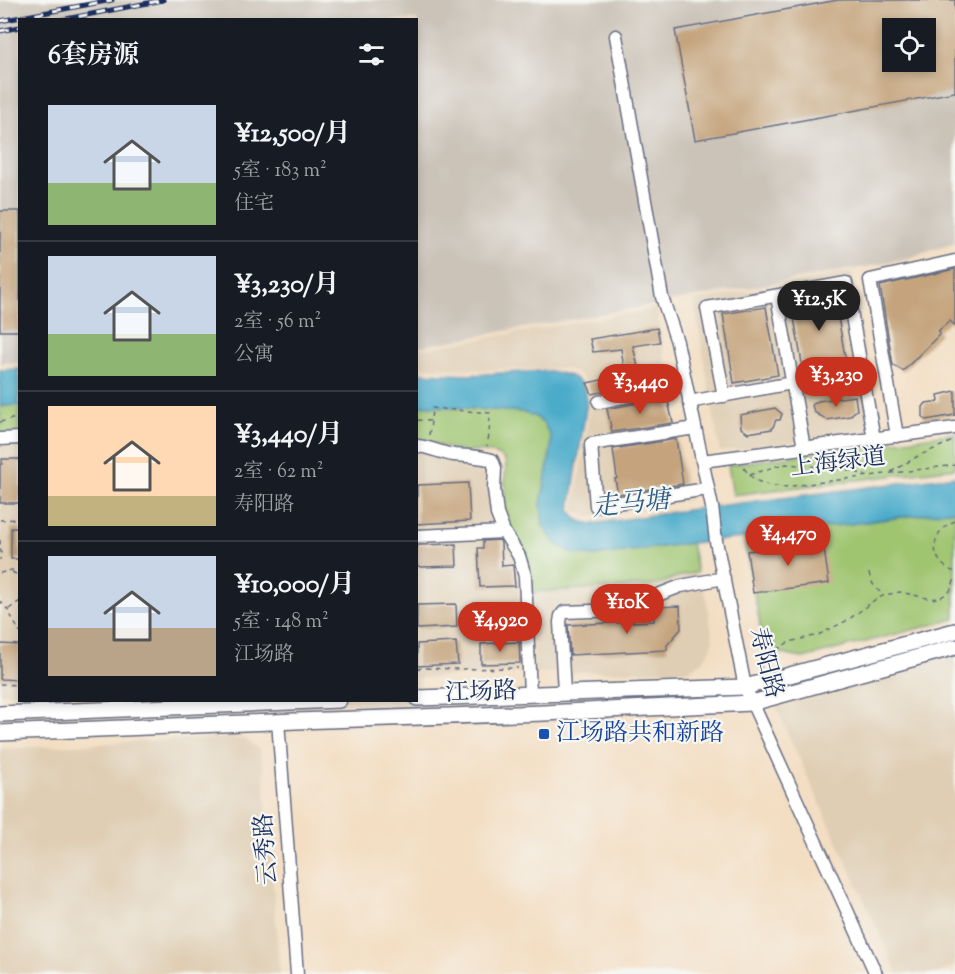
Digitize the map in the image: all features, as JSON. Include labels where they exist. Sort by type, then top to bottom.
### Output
[{"type":"main road","name":"江场路","points":[[418,698],[745,687],[955,631]]},
{"type":"main road","name":"江场路","points":[[0,733],[752,703],[955,647]]},
{"type":"main road","points":[[0,714],[280,702]]},
{"type":"street","name":"寿阳路","points":[[616,36],[662,297],[677,342],[686,384],[712,507],[716,541],[745,687],[876,974]]},
{"type":"street","points":[[897,436],[870,280],[955,261]]},
{"type":"street","points":[[724,396],[707,308],[846,283],[874,439]]},
{"type":"street","points":[[777,296],[792,383],[807,448]]},
{"type":"street","points":[[875,352],[883,393],[890,392]]},
{"type":"street","points":[[689,402],[862,370]]},
{"type":"street","points":[[599,402],[686,384]]},
{"type":"street","points":[[695,428],[591,444],[596,506],[708,489]]},
{"type":"street","points":[[702,462],[955,428]]},
{"type":"street","points":[[0,440],[18,438]]},
{"type":"street","points":[[422,446],[454,455],[492,460],[495,468],[494,489],[497,514],[504,532],[519,556],[525,576],[530,694]]},
{"type":"street","points":[[418,536],[504,532]]},
{"type":"street","points":[[564,693],[560,622],[564,612],[619,610],[681,586],[724,578]]},
{"type":"street","points":[[280,702],[296,721]]},
{"type":"street","name":"云秀路","points":[[278,721],[297,974]]},
{"type":"path","points":[[422,446],[431,421],[432,408],[490,412],[489,435],[483,458]]},
{"type":"path","points":[[0,422],[18,418]]},
{"type":"path","points":[[418,420],[431,421]]},
{"type":"path","points":[[891,473],[918,456],[955,440]]},
{"type":"path","points":[[807,448],[843,469]]},
{"type":"path","points":[[737,457],[750,475],[786,464],[843,469],[868,476]]},
{"type":"path","name":"上海绿道","points":[[750,475],[764,485],[784,487],[955,465]]},
{"type":"path","points":[[0,520],[18,519]]},
{"type":"path","points":[[955,521],[941,530],[936,538],[935,547],[941,564],[955,572]]},
{"type":"path","points":[[0,540],[0,560]]},
{"type":"path","points":[[0,573],[18,569]]},
{"type":"path","points":[[10,571],[18,575]]},
{"type":"path","points":[[869,573],[877,590],[885,595]]},
{"type":"path","points":[[760,668],[782,646],[818,635],[848,620],[876,599],[900,592],[932,599],[941,597],[950,591],[955,579]]},
{"type":"path","points":[[0,601],[8,610],[18,629]]},
{"type":"path","points":[[8,610],[18,602]]},
{"type":"path","points":[[418,669],[529,668]]},
{"type":"path","points":[[0,684],[18,685]]},
{"type":"shaded area","points":[[7,0],[955,0],[955,243],[908,258],[865,267],[418,347],[418,18],[18,18],[18,363],[0,363],[0,2]]},
{"type":"shaded area","points":[[852,272],[878,430],[720,452],[694,301]]},
{"type":"shaded area","points":[[656,308],[689,500],[590,516],[574,510],[592,395],[580,375],[563,368],[469,370],[418,367],[418,350]]},
{"type":"shaded area","points":[[18,443],[18,693],[0,693],[0,445]]},
{"type":"shaded area","points":[[418,449],[478,464],[489,469],[520,578],[525,673],[418,678]]},
{"type":"shaded area","points":[[697,572],[706,597],[713,639],[711,649],[702,662],[689,670],[534,673],[532,592],[657,585]]},
{"type":"shaded area","points":[[955,636],[955,966],[936,974],[898,974],[767,688]]},
{"type":"shaded area","points":[[225,737],[246,739],[259,749],[263,764],[280,974],[0,974],[0,749]]},
{"type":"green space","points":[[18,405],[18,433],[0,434],[0,406]]},
{"type":"green space","points":[[418,405],[522,412],[536,417],[545,425],[551,438],[541,504],[593,556],[691,543],[697,572],[657,585],[532,592],[530,564],[508,522],[504,503],[506,462],[495,454],[458,451],[418,439]]},
{"type":"green space","points":[[955,433],[955,468],[733,495],[728,465]]},
{"type":"green space","points":[[955,510],[955,619],[803,658],[777,651],[765,641],[760,627],[744,538]]},
{"type":"water","points":[[18,369],[18,405],[0,406],[0,370]]},
{"type":"water","points":[[542,371],[566,374],[578,380],[587,402],[570,509],[574,516],[582,522],[593,524],[955,476],[955,510],[593,556],[571,553],[554,542],[543,526],[541,504],[551,449],[551,438],[545,425],[536,417],[522,412],[418,405],[418,373],[468,375]]},
{"type":"building","points":[[838,0],[955,0],[955,92],[695,140],[675,30]]},
{"type":"building","points":[[0,211],[18,211],[18,331],[0,331]]},
{"type":"building","points":[[955,269],[955,326],[950,321],[938,331],[940,334],[903,371],[893,365],[880,286]]},
{"type":"building","points":[[834,294],[846,362],[803,369],[791,301]]},
{"type":"building","points":[[766,307],[778,375],[734,383],[723,314]]},
{"type":"building","points":[[657,328],[660,342],[633,346],[639,371],[664,368],[665,380],[592,394],[587,383],[625,375],[621,349],[593,352],[590,339]]},
{"type":"building","points":[[955,391],[955,415],[926,420],[923,417],[923,407],[926,403],[939,401],[938,395]]},
{"type":"building","points":[[855,396],[857,410],[850,416],[827,420],[814,412],[812,405],[818,401]]},
{"type":"building","points":[[667,397],[673,423],[612,432],[607,409]]},
{"type":"building","points":[[775,408],[782,414],[772,429],[748,433],[741,428],[740,415]]},
{"type":"building","points":[[676,439],[683,484],[618,494],[613,449]]},
{"type":"building","points":[[2,459],[18,459],[18,503],[0,503],[0,464],[2,464]]},
{"type":"building","points":[[468,483],[470,521],[418,524],[418,485]]},
{"type":"building","points":[[11,528],[18,528],[18,559],[11,559]]},
{"type":"building","points":[[500,540],[502,566],[513,565],[515,586],[480,587],[478,548],[483,548],[483,541]]},
{"type":"building","points":[[823,542],[829,583],[753,593],[747,551]]},
{"type":"building","points":[[456,544],[457,566],[418,566],[418,545]]},
{"type":"building","points":[[517,602],[517,626],[474,627],[474,603]]},
{"type":"building","points":[[456,604],[457,627],[418,629],[418,605]]},
{"type":"building","points":[[680,606],[681,629],[667,645],[667,650],[570,655],[568,625],[654,621],[654,607]]},
{"type":"building","points":[[456,642],[458,664],[418,666],[418,644]]},
{"type":"building","points":[[519,642],[520,663],[481,664],[481,644]]},
{"type":"building","points":[[0,644],[18,645],[18,680],[0,679]]},
{"type":"railway","points":[[0,21],[112,0]]},
{"type":"railway","points":[[71,18],[163,0]]},
{"type":"railway","points":[[0,31],[18,27]]},
{"type":"place","name":"江场路共和新路","points":[[544,734]]},
{"type":"water label","name":"走马塘","points":[[631,505]]}]
